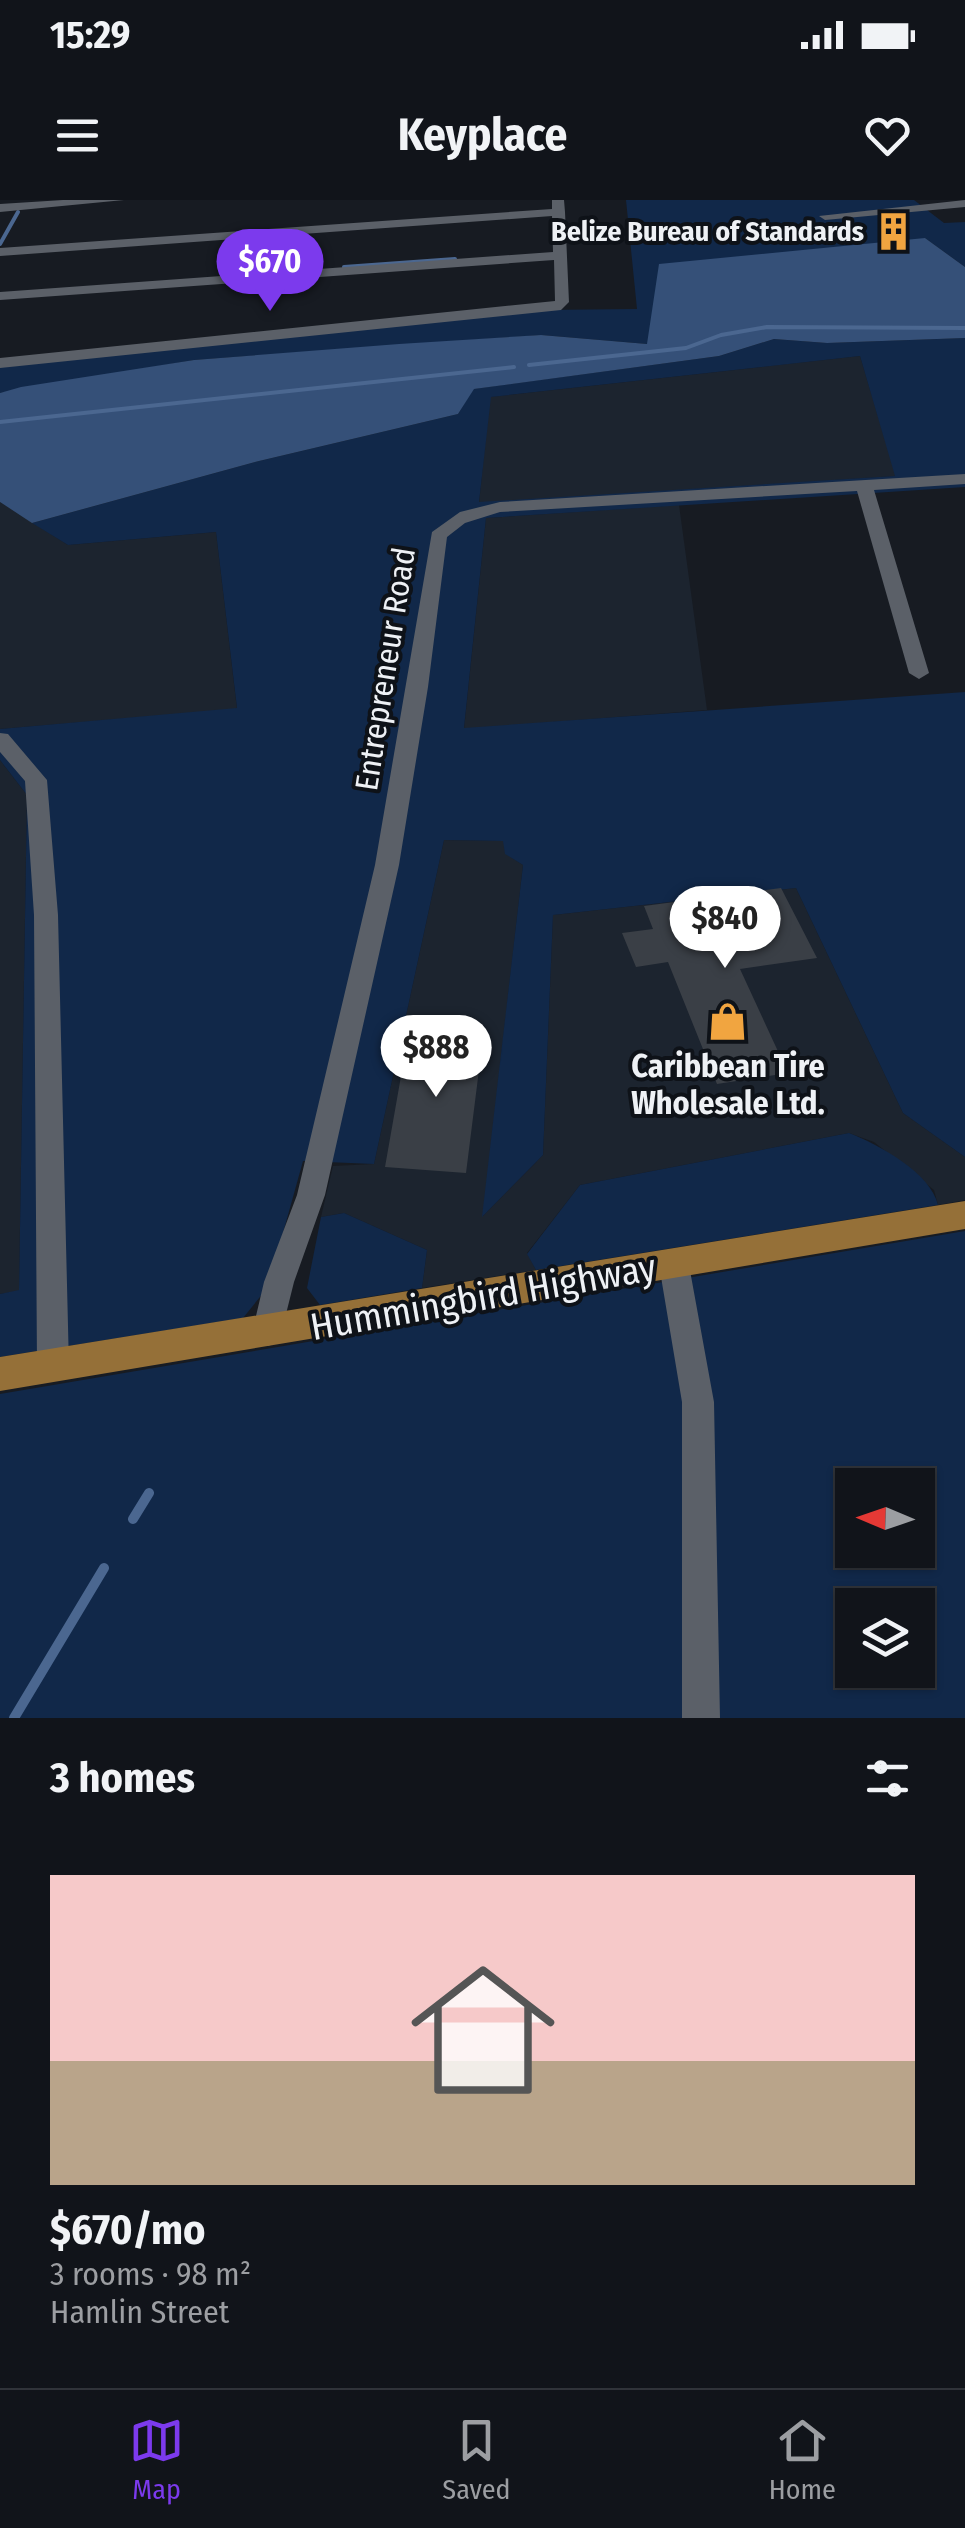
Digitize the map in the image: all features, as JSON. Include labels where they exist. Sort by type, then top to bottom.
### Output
[{"type":"main road","name":"Hummingbird Highway","points":[[0,1374],[965,1216]]},
{"type":"street","points":[[0,203],[118,200]]},
{"type":"street","points":[[825,216],[965,203]]},
{"type":"street","points":[[0,252],[559,206],[562,255],[562,302],[544,310],[0,363]]},
{"type":"street","points":[[0,296],[562,255]]},
{"type":"street","name":"Entrepreneur Road","points":[[268,1333],[279,1282],[311,1195],[387,865],[418,687],[438,536],[449,523],[470,513],[500,508],[965,479]]},
{"type":"street","points":[[864,486],[919,673]]},
{"type":"street","points":[[0,739],[36,780],[46,916],[53,1367]]},
{"type":"street","points":[[674,1264],[698,1402],[700,1718]]},
{"type":"shaded area","points":[[626,200],[914,200],[944,223],[965,222],[965,267],[925,238],[647,344],[541,335],[194,360],[0,393],[0,363],[543,310],[637,309]]},
{"type":"shaded area","points":[[925,238],[965,267],[965,338],[827,343],[774,339],[719,356],[474,389],[458,414],[259,461],[32,523],[0,502],[0,393],[21,387],[194,360],[399,344],[541,335],[647,344],[659,264]]},
{"type":"shaded area","points":[[965,338],[965,487],[486,518],[464,728],[965,692],[965,1157],[903,1113],[796,888],[553,915],[543,1155],[482,1217],[523,865],[505,854],[503,841],[444,840],[374,1164],[303,1161],[268,1287],[243,1318],[0,1357],[0,1294],[19,1290],[27,795],[0,760],[0,729],[237,708],[216,532],[68,545],[32,523],[259,461],[458,414],[473,389],[719,356],[774,339],[827,343]],"holes":[[[860,356],[895,476],[479,502],[491,397]]]},
{"type":"shaded area","points":[[860,356],[896,476],[479,503],[490,397]]},
{"type":"shaded area","points":[[0,502],[68,545],[216,532],[237,709],[0,729]]},
{"type":"shaded area","points":[[679,505],[707,710],[464,729],[486,518]]},
{"type":"shaded area","points":[[0,760],[27,795],[19,1291],[0,1294]]},
{"type":"shaded area","points":[[444,840],[504,841],[506,854],[523,865],[483,1216],[543,1155],[553,915],[796,888],[903,1113],[965,1157],[965,1200],[938,1205],[934,1190],[874,1142],[849,1133],[580,1185],[527,1253],[536,1270],[422,1288],[427,1250],[344,1213],[321,1217],[333,1166],[374,1164]]},
{"type":"shaded area","points":[[849,1133],[888,1152],[914,1171],[938,1205],[536,1270],[527,1254],[580,1185]]},
{"type":"shaded area","points":[[344,1213],[427,1250],[422,1288],[320,1305],[307,1288],[321,1217]]},
{"type":"shaded area","points":[[965,1231],[965,1718],[0,1718],[0,1394]]},
{"type":"building","name":"Caribbean Tire Wholesale Ltd.","points":[[781,888],[817,958],[740,969],[788,1073],[717,1084],[668,962],[636,967],[622,933],[653,929],[644,906]]},
{"type":"building","points":[[410,1025],[484,1030],[466,1173],[385,1167]]},
{"type":"waterway","points":[[0,244],[18,212]]},
{"type":"waterway","points":[[344,267],[455,259]]},
{"type":"waterway","points":[[529,365],[686,348],[721,335],[767,327],[965,328]]},
{"type":"waterway","points":[[0,422],[514,367]]},
{"type":"waterway","points":[[133,1519],[149,1493]]},
{"type":"waterway","points":[[14,1718],[104,1568]]},
{"type":"place","name":"Belize Bureau of Standards","points":[[894,231]]},
{"type":"place","name":"Caribbean Tire Wholesale Ltd.","points":[[728,1021]]}]
